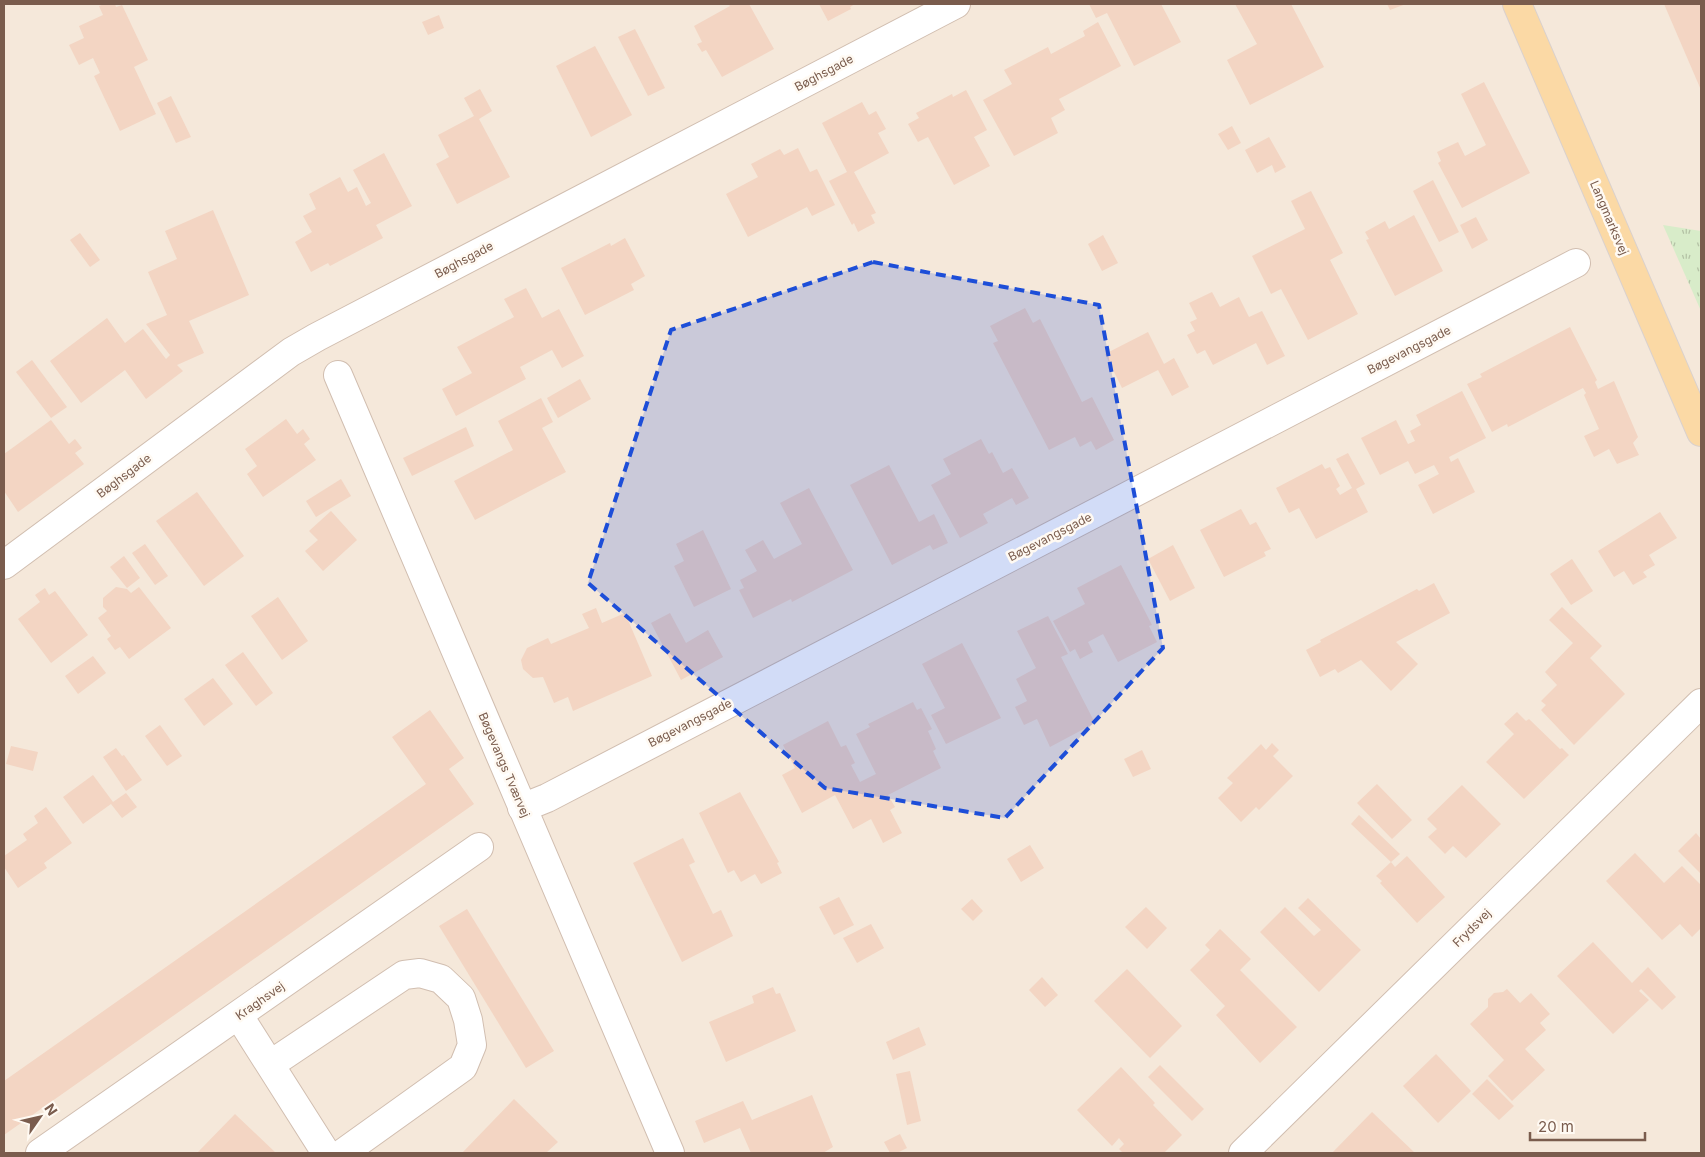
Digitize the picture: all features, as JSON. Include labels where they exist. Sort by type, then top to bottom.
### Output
[{"type":"main road","name":"Langmarksvej","points":[[1516,4],[1701,432]]},
{"type":"street","name":"Bøghsgade","points":[[4,565],[291,352],[956,4]]},
{"type":"street","name":"Bøgevangsgade","points":[[522,808],[547,798],[1576,263]]},
{"type":"street","name":"Bøgevangs Tværvej","points":[[338,375],[670,1153]]},
{"type":"street","name":"Frydsvej","points":[[1244,1153],[1701,703]]},
{"type":"street","name":"Kraghsvej","points":[[40,1153],[479,847]]},
{"type":"street","points":[[271,1064],[404,975],[420,972],[440,979],[460,998],[468,1020],[472,1044],[463,1067],[343,1153]]},
{"type":"street","points":[[239,1016],[326,1153]]},
{"type":"highlighted area","points":[[873,262],[1099,305],[1163,648],[1005,818],[825,788],[588,583],[671,330]]},
{"type":"shaded area","points":[[4,4],[1701,4],[1701,1153],[4,1153]]},
{"type":"green space","points":[[1663,225],[1701,231],[1701,311]]},
{"type":"building","points":[[115,4],[116,7],[122,5],[148,60],[134,67],[156,114],[120,131],[94,76],[100,73],[93,58],[79,65],[69,45],[84,38],[79,26],[103,15],[99,6]]},
{"type":"building","points":[[728,4],[749,4],[774,49],[722,77],[706,50],[702,52],[697,44],[702,42],[694,26],[730,6]]},
{"type":"building","points":[[819,4],[855,4],[850,7],[851,9],[828,21]]},
{"type":"building","points":[[1089,4],[1161,4],[1181,42],[1134,66],[1107,13],[1096,18]]},
{"type":"building","points":[[1235,4],[1291,4],[1324,67],[1250,105],[1227,60],[1257,44]]},
{"type":"building","points":[[1387,4],[1406,4],[1390,10]]},
{"type":"building","points":[[1664,4],[1701,4],[1701,90]]},
{"type":"building","points":[[439,15],[444,28],[428,35],[422,22]]},
{"type":"building","points":[[1098,22],[1121,66],[1059,99],[1065,110],[1051,118],[1058,133],[1014,156],[983,100],[1012,84],[1004,70],[1048,47],[1051,54],[1085,36],[1083,31]]},
{"type":"building","points":[[635,29],[665,88],[648,96],[618,37]]},
{"type":"building","points":[[595,46],[632,115],[591,137],[556,66]]},
{"type":"building","points":[[1484,82],[1530,173],[1462,208],[1438,163],[1441,161],[1437,152],[1458,142],[1465,156],[1486,145],[1461,94]]},
{"type":"building","points":[[480,89],[492,111],[479,119],[510,177],[457,204],[436,164],[449,157],[438,135],[474,116],[464,98]]},
{"type":"building","points":[[966,90],[987,130],[974,137],[990,166],[954,185],[928,137],[918,142],[908,124],[919,118],[916,113],[952,94],[953,97]]},
{"type":"building","points":[[171,96],[191,137],[176,143],[157,103]]},
{"type":"building","points":[[862,102],[869,115],[876,111],[886,129],[878,133],[889,153],[854,172],[876,213],[871,215],[875,223],[858,232],[854,223],[852,225],[829,181],[847,172],[822,123]]},
{"type":"building","points":[[1232,126],[1241,143],[1228,150],[1218,134]]},
{"type":"building","points":[[1269,137],[1286,167],[1275,173],[1272,165],[1257,173],[1245,150]]},
{"type":"building","points":[[798,148],[810,172],[817,169],[835,205],[812,216],[807,207],[748,237],[726,194],[758,177],[751,164],[780,149],[784,155]]},
{"type":"building","points":[[384,153],[412,206],[376,225],[383,238],[330,266],[328,263],[311,272],[295,242],[312,232],[303,216],[316,209],[309,194],[340,177],[348,192],[357,187],[366,206],[371,203],[353,170]]},
{"type":"building","points":[[1433,180],[1459,232],[1439,242],[1413,191]]},
{"type":"building","points":[[1311,191],[1343,253],[1330,260],[1358,314],[1308,340],[1281,289],[1271,294],[1252,256],[1305,229],[1291,201]]},
{"type":"building","points":[[213,210],[249,295],[189,321],[204,353],[177,365],[183,371],[146,399],[125,370],[81,403],[50,361],[107,318],[125,343],[143,329],[166,359],[170,355],[146,324],[167,315],[148,272],[177,259],[165,231]]},
{"type":"building","points":[[1414,215],[1443,271],[1395,296],[1366,240],[1369,239],[1365,232],[1385,221],[1389,229]]},
{"type":"building","points":[[1476,217],[1488,240],[1472,249],[1460,225]]},
{"type":"building","points":[[80,233],[100,260],[90,267],[70,240]]},
{"type":"building","points":[[1103,235],[1118,263],[1102,271],[1088,244]]},
{"type":"building","points":[[625,238],[645,276],[631,284],[634,290],[585,315],[561,268],[610,243],[611,246]]},
{"type":"building","points":[[526,288],[542,318],[559,309],[584,356],[562,368],[552,350],[520,367],[526,379],[456,416],[442,389],[472,373],[457,347],[514,317],[504,299]]},
{"type":"building","points":[[1212,292],[1220,307],[1239,297],[1249,317],[1262,311],[1285,356],[1267,365],[1256,343],[1213,365],[1205,350],[1197,354],[1187,335],[1195,331],[1190,322],[1197,319],[1189,303]]},
{"type":"building","points":[[1025,308],[1033,323],[1040,319],[1082,402],[1092,397],[1114,440],[1096,450],[1091,441],[1080,447],[1075,437],[1049,450],[993,343],[998,341],[990,326]]},
{"type":"building","points":[[1570,327],[1597,380],[1595,382],[1598,389],[1614,381],[1638,437],[1633,443],[1639,455],[1617,464],[1609,449],[1594,457],[1584,436],[1599,429],[1584,395],[1586,393],[1583,388],[1508,427],[1507,424],[1492,432],[1467,384],[1482,377],[1480,374]]},
{"type":"building","points":[[1148,332],[1164,364],[1174,358],[1189,387],[1172,396],[1158,370],[1122,388],[1105,354]]},
{"type":"building","points":[[32,360],[67,407],[51,418],[16,372]]},
{"type":"building","points":[[580,379],[591,399],[558,418],[547,398]]},
{"type":"building","points":[[1462,391],[1486,438],[1449,457],[1451,462],[1458,458],[1475,492],[1433,514],[1418,485],[1439,474],[1434,465],[1415,474],[1408,461],[1380,475],[1361,438],[1396,420],[1408,444],[1415,441],[1410,431],[1421,425],[1416,415]]},
{"type":"building","points":[[541,398],[553,422],[542,428],[566,472],[475,520],[454,481],[513,450],[498,421]]},
{"type":"building","points":[[286,419],[297,434],[303,429],[310,439],[304,444],[316,460],[263,497],[247,474],[257,466],[245,449]]},
{"type":"building","points":[[51,420],[69,444],[75,439],[82,448],[75,453],[84,464],[18,512],[4,491],[4,454]]},
{"type":"building","points":[[466,427],[474,446],[412,476],[403,458]]},
{"type":"building","points":[[981,439],[989,454],[992,452],[1003,473],[1012,468],[1029,498],[1016,505],[1012,498],[983,514],[988,523],[960,538],[931,485],[951,474],[943,459]]},
{"type":"building","points":[[1348,453],[1365,484],[1356,489],[1368,512],[1316,539],[1299,508],[1289,513],[1276,488],[1322,464],[1325,469],[1330,467],[1340,486],[1336,489],[1340,495],[1352,488],[1336,459]]},
{"type":"building","points":[[889,465],[919,522],[934,514],[948,543],[933,550],[930,545],[892,565],[850,485]]},
{"type":"building","points":[[341,479],[351,496],[316,517],[306,501]]},
{"type":"building","points":[[809,488],[853,570],[792,602],[791,599],[753,618],[739,590],[744,588],[740,580],[757,571],[745,550],[763,540],[774,559],[802,544],[780,503]]},
{"type":"building","points":[[197,492],[244,556],[204,586],[156,521]]},
{"type":"building","points":[[1241,509],[1250,525],[1256,522],[1271,549],[1264,552],[1266,556],[1224,577],[1200,530]]},
{"type":"building","points":[[331,511],[357,540],[323,571],[305,551],[318,540],[309,531]]},
{"type":"building","points":[[1660,512],[1677,538],[1649,555],[1655,565],[1643,572],[1647,577],[1633,585],[1624,571],[1614,577],[1598,551]]},
{"type":"building","points":[[703,530],[731,589],[694,607],[674,566],[684,561],[676,544]]},
{"type":"building","points":[[145,544],[168,576],[155,585],[132,553]]},
{"type":"building","points":[[1173,545],[1195,588],[1170,601],[1148,559]]},
{"type":"building","points":[[124,556],[140,578],[127,588],[110,567]]},
{"type":"building","points":[[1572,559],[1593,591],[1571,605],[1550,574]]},
{"type":"building","points":[[1121,565],[1152,625],[1149,626],[1157,642],[1118,662],[1103,634],[1088,642],[1093,652],[1080,659],[1075,649],[1070,652],[1053,621],[1085,604],[1077,588]]},
{"type":"building","points":[[1434,583],[1450,613],[1396,642],[1418,664],[1391,691],[1361,660],[1338,673],[1335,669],[1320,677],[1306,650],[1321,642],[1320,640],[1417,589],[1419,591]]},
{"type":"building","points":[[116,587],[127,589],[131,593],[139,587],[171,628],[129,659],[120,647],[115,650],[107,639],[111,636],[98,618],[107,611],[103,607],[103,598]]},
{"type":"building","points":[[45,588],[49,595],[55,591],[88,635],[51,663],[18,619],[40,602],[35,595]]},
{"type":"building","points":[[278,597],[308,641],[282,660],[251,616]]},
{"type":"building","points":[[1562,607],[1602,646],[1590,658],[1625,694],[1574,745],[1541,710],[1546,705],[1541,701],[1557,685],[1545,672],[1573,643],[1549,620]]},
{"type":"building","points":[[596,608],[602,623],[625,613],[652,676],[573,711],[568,697],[554,703],[543,677],[533,678],[523,669],[521,660],[527,648],[548,638],[551,644],[589,628],[582,614]]},
{"type":"building","points":[[670,613],[686,643],[708,630],[723,657],[681,680],[651,623]]},
{"type":"building","points":[[1048,616],[1068,654],[1061,657],[1095,723],[1050,747],[1037,719],[1024,725],[1015,707],[1027,701],[1016,679],[1036,668],[1017,631]]},
{"type":"building","points":[[962,643],[1001,718],[946,744],[931,715],[945,708],[922,664]]},
{"type":"building","points":[[243,652],[273,693],[256,706],[225,665]]},
{"type":"building","points":[[93,656],[106,673],[78,694],[65,676]]},
{"type":"building","points":[[213,678],[233,704],[204,726],[184,699]]},
{"type":"building","points":[[913,702],[917,710],[921,708],[932,729],[928,731],[936,749],[933,751],[941,768],[888,795],[895,807],[890,810],[902,833],[883,843],[871,819],[853,829],[835,795],[802,813],[782,775],[795,768],[783,745],[828,721],[841,747],[846,745],[855,763],[851,765],[860,782],[876,774],[856,734],[870,727],[868,724]]},
{"type":"building","points":[[430,710],[464,758],[449,769],[474,804],[4,1135],[4,1081],[426,784],[392,737]]},
{"type":"building","points":[[1517,712],[1526,721],[1529,719],[1560,749],[1562,748],[1569,755],[1524,799],[1486,762],[1514,734],[1504,724]]},
{"type":"building","points":[[160,725],[182,756],[167,766],[145,736]]},
{"type":"building","points":[[1272,743],[1279,750],[1273,756],[1293,776],[1259,810],[1256,807],[1241,822],[1218,798],[1233,783],[1227,778],[1261,744],[1266,750]]},
{"type":"building","points":[[11,746],[38,752],[33,771],[6,764]]},
{"type":"building","points":[[116,748],[122,756],[124,755],[142,780],[126,791],[103,757]]},
{"type":"building","points":[[1142,750],[1151,769],[1133,777],[1124,759]]},
{"type":"building","points":[[93,775],[113,802],[126,793],[137,807],[122,818],[111,804],[83,824],[63,797]]},
{"type":"building","points":[[1377,784],[1412,820],[1392,839],[1357,803]]},
{"type":"building","points":[[1462,785],[1501,824],[1466,858],[1453,846],[1445,854],[1428,837],[1437,829],[1427,819]]},
{"type":"building","points":[[740,792],[779,862],[777,863],[782,873],[761,884],[755,874],[741,882],[734,870],[728,873],[699,813]]},
{"type":"building","points":[[46,807],[72,843],[44,863],[47,868],[18,888],[4,867],[4,856],[27,840],[23,834],[38,823],[34,816]]},
{"type":"building","points":[[1359,815],[1400,854],[1391,862],[1351,824]]},
{"type":"building","points":[[1696,833],[1701,839],[1701,874],[1678,851]]},
{"type":"building","points":[[683,838],[695,862],[689,865],[713,914],[721,910],[733,936],[682,962],[633,863]]},
{"type":"building","points":[[1030,845],[1044,868],[1021,882],[1007,859]]},
{"type":"building","points":[[1635,853],[1664,883],[1682,866],[1701,885],[1701,928],[1692,937],[1680,924],[1662,940],[1606,881]]},
{"type":"building","points":[[1407,856],[1445,897],[1417,923],[1380,883],[1382,881],[1376,876],[1391,862],[1395,867]]},
{"type":"building","points":[[839,897],[854,925],[834,935],[819,907]]},
{"type":"building","points":[[1308,898],[1361,950],[1319,992],[1260,932],[1285,907],[1314,936],[1321,930],[1298,908]]},
{"type":"building","points":[[972,899],[983,911],[973,921],[961,909]]},
{"type":"building","points":[[1146,907],[1167,928],[1147,949],[1125,927]]},
{"type":"building","points":[[467,909],[554,1051],[526,1068],[439,926]]},
{"type":"building","points":[[871,924],[884,948],[857,963],[843,938]]},
{"type":"building","points":[[1220,929],[1251,959],[1240,970],[1297,1027],[1260,1063],[1216,1015],[1225,1006],[1190,970],[1210,950],[1205,945]]},
{"type":"building","points":[[1593,942],[1632,983],[1648,967],[1676,997],[1662,1010],[1641,989],[1639,991],[1649,1000],[1613,1034],[1557,976]]},
{"type":"building","points":[[1127,969],[1182,1026],[1150,1058],[1094,1001]]},
{"type":"building","points":[[1042,977],[1058,995],[1045,1007],[1029,990]]},
{"type":"building","points":[[773,987],[776,994],[780,993],[796,1031],[726,1062],[709,1022],[754,1003],[752,996]]},
{"type":"building","points":[[1507,989],[1520,1003],[1531,993],[1550,1014],[1540,1023],[1546,1030],[1525,1049],[1545,1070],[1512,1101],[1488,1076],[1504,1060],[1470,1024],[1488,1007],[1488,999],[1494,993],[1503,992]]},
{"type":"building","points":[[919,1027],[926,1045],[893,1060],[886,1042]]},
{"type":"building","points":[[1436,1054],[1471,1091],[1438,1123],[1403,1086]]},
{"type":"building","points":[[1160,1065],[1204,1109],[1192,1121],[1148,1077]]},
{"type":"building","points":[[1121,1067],[1155,1103],[1153,1105],[1182,1135],[1164,1153],[1123,1153],[1119,1149],[1124,1144],[1119,1138],[1112,1146],[1077,1110]]},
{"type":"building","points":[[910,1071],[921,1121],[907,1125],[896,1074]]},
{"type":"building","points":[[1487,1079],[1514,1106],[1499,1120],[1472,1094]]},
{"type":"building","points":[[812,1095],[833,1147],[823,1153],[751,1153],[740,1128],[704,1143],[695,1121],[743,1101],[752,1120]]},
{"type":"building","points":[[514,1099],[558,1142],[546,1153],[462,1153]]},
{"type":"building","points":[[1372,1112],[1415,1153],[1332,1153]]},
{"type":"building","points":[[235,1114],[276,1153],[197,1153]]},
{"type":"building","points":[[900,1134],[907,1148],[897,1153],[890,1153],[884,1142]]}]
